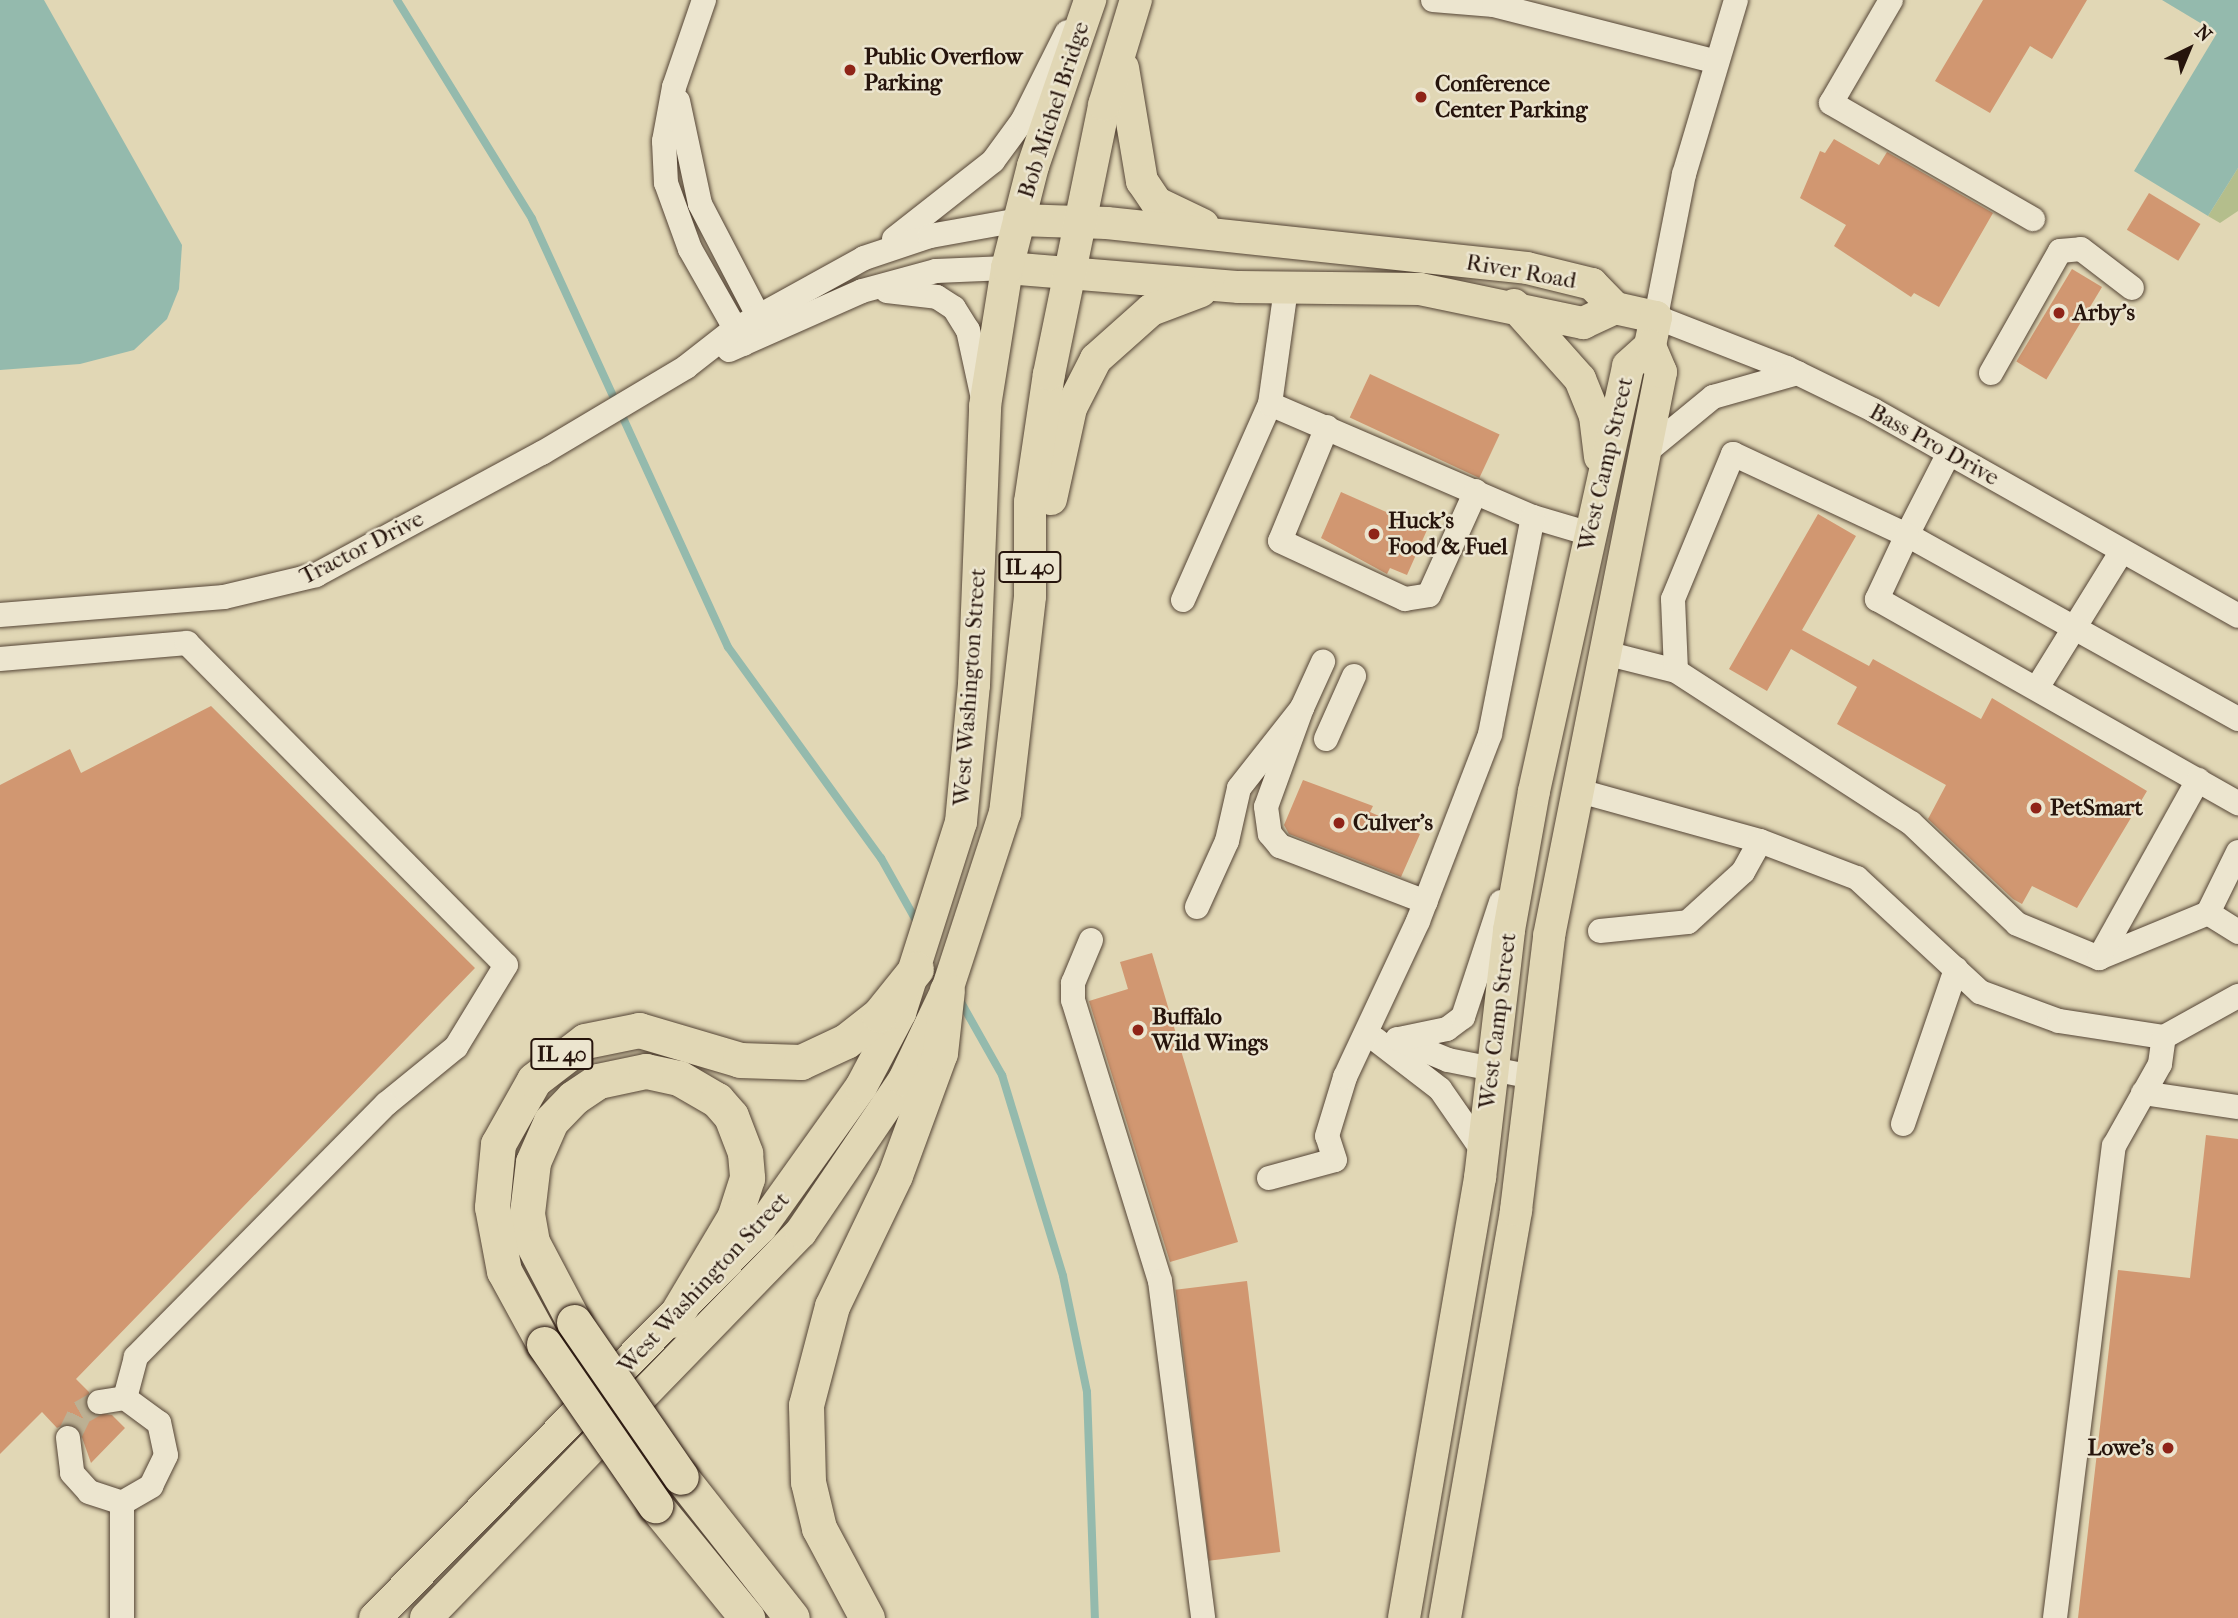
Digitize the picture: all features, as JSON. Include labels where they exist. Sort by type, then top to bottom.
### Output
[{"type":"highway","name":"IL 40","points":[[747,1618],[655,1505],[544,1344],[504,1271],[492,1207],[498,1144],[534,1080],[574,1047],[621,1032],[656,1032],[740,1060],[783,1064],[874,1035],[916,969]]},
{"type":"highway","name":"IL 40","points":[[867,1618],[819,1528],[808,1482],[806,1405],[832,1306],[919,1112],[940,1054],[947,990]]},
{"type":"highway","points":[[673,1321],[738,1210],[745,1153],[732,1116],[717,1100],[680,1078],[646,1071],[598,1081],[573,1098],[551,1121],[533,1162],[527,1213],[532,1242],[574,1322],[681,1477],[792,1618]]},
{"type":"main road","name":"Bob Michel Bridge","points":[[1019,220],[1090,0]]},
{"type":"main road","name":"Bob Michel Bridge","points":[[1070,221],[1136,0]]},
{"type":"main road","points":[[1123,42],[1129,132],[1142,181],[1157,203],[1199,224],[1268,241]]},
{"type":"main road","name":"Tractor Drive","points":[[1019,220],[1070,221]]},
{"type":"main road","name":"West Washington Street","points":[[916,969],[961,821],[974,685],[985,406],[1007,268],[1019,220]]},
{"type":"main road","name":"West Washington Street","points":[[426,1618],[769,1269],[851,1166],[904,1080],[947,990],[990,858],[1014,759],[1030,596],[1030,502],[1059,274],[1070,221]]},
{"type":"main road","name":"River Road","points":[[1059,274],[1240,287],[1420,289],[1514,305],[1583,323],[1615,308],[1592,284],[1527,268],[1070,221]]},
{"type":"main road","name":"Tractor Drive","points":[[1007,268],[1059,274]]},
{"type":"main road","points":[[1030,596],[1071,408],[1096,359],[1123,331],[1180,296],[1240,287]]},
{"type":"main road","points":[[1514,305],[1586,391],[1602,479]]},
{"type":"main road","name":"Bass Pro Drive","points":[[1615,308],[1653,332]]},
{"type":"main road","name":"West Camp Street","points":[[1445,1618],[1516,1210],[1532,1077],[1576,790],[1661,372],[1653,332]]},
{"type":"main road","name":"West Camp Street","points":[[1404,1618],[1483,1151],[1521,865],[1628,366],[1653,332]]},
{"type":"main road","name":"West Washington Street","points":[[374,1618],[673,1321],[792,1188],[874,1035]]},
{"type":"street","points":[[704,0],[684,52],[664,141],[666,183],[738,337]]},
{"type":"street","points":[[864,258],[944,204],[993,161],[1023,120],[1083,0]]},
{"type":"street","points":[[1433,0],[1494,5],[1717,62]]},
{"type":"street","points":[[1653,332],[1684,174],[1736,0]]},
{"type":"street","points":[[1885,3],[1831,103],[2033,219]]},
{"type":"street","points":[[684,52],[678,97],[693,183],[714,237],[763,325]]},
{"type":"street","name":"Tractor Drive","points":[[763,325],[864,258],[930,236],[1019,220]]},
{"type":"street","points":[[1991,373],[2060,251],[2081,249],[2132,288]]},
{"type":"street","name":"Tractor Drive","points":[[0,615],[224,597],[302,580],[541,453],[763,325],[862,291],[936,271],[1007,268]]},
{"type":"street","points":[[1183,600],[1270,404],[1286,288]]},
{"type":"street","points":[[862,291],[908,290],[954,308],[968,330],[985,406]]},
{"type":"street","name":"Bass Pro Drive","points":[[1653,332],[1798,373],[1950,453],[2238,616]]},
{"type":"street","points":[[1646,452],[1713,397],[1798,373]]},
{"type":"street","points":[[1270,404],[1533,517],[1590,534]]},
{"type":"street","points":[[1326,427],[1280,541],[1405,599],[1429,595],[1476,491]]},
{"type":"street","points":[[1950,453],[1907,535],[1878,599],[2238,803]]},
{"type":"street","points":[[1676,671],[1673,599],[1733,454],[1907,535],[2238,719]]},
{"type":"street","points":[[1269,1178],[1335,1160],[1327,1136],[1345,1077],[1369,1034],[1426,902],[1490,734],[1533,517]]},
{"type":"street","points":[[2037,688],[2122,551]]},
{"type":"street","points":[[0,659],[187,643],[506,965],[456,1047],[386,1104],[136,1357],[125,1398]]},
{"type":"street","points":[[1605,653],[1676,671],[1911,823],[2017,924],[2099,958],[2208,913],[2238,852]]},
{"type":"street","points":[[1280,846],[1265,820],[1266,807],[1323,662]]},
{"type":"street","points":[[1326,739],[1354,676]]},
{"type":"street","points":[[1303,708],[1275,748],[1246,802],[1247,820],[1280,846],[1426,902]]},
{"type":"street","points":[[1197,907],[1227,841],[1239,788],[1275,748]]},
{"type":"street","points":[[2099,958],[2198,780]]},
{"type":"street","points":[[1576,790],[1760,841],[1857,878],[1980,992],[2059,1021],[2164,1037],[2238,996]]},
{"type":"street","points":[[1600,931],[1688,922],[1743,873],[1760,841]]},
{"type":"street","points":[[1399,1039],[1447,1029],[1463,1017],[1479,983],[1505,885],[1521,865]]},
{"type":"street","points":[[2208,913],[2238,932]]},
{"type":"street","points":[[1091,940],[1073,983],[1073,1000],[1160,1281],[1203,1618]]},
{"type":"street","points":[[1903,1125],[1956,969]]},
{"type":"street","points":[[1369,1034],[1399,1039],[1492,1072],[1532,1077]]},
{"type":"street","points":[[1369,1034],[1440,1089],[1483,1151]]},
{"type":"street","points":[[2055,1618],[2114,1146],[2160,1063],[2164,1037]]},
{"type":"street","points":[[2143,1094],[2238,1107]]},
{"type":"street","points":[[68,1438],[72,1473],[89,1492],[122,1503],[151,1486],[166,1455],[151,1412],[125,1398],[99,1402]]},
{"type":"street","points":[[122,1503],[122,1618]]},
{"type":"green space","points":[[2238,168],[2238,211],[2220,223],[2208,216]]},
{"type":"water","points":[[0,0],[44,0],[182,245],[179,289],[167,319],[134,350],[80,364],[0,370]]},
{"type":"water","points":[[2162,0],[2238,0],[2238,168],[2208,216],[2134,171],[2217,33]]},
{"type":"building","points":[[1983,0],[2087,0],[2052,59],[2030,46],[1990,113],[1935,81]]},
{"type":"building","points":[[1834,139],[1879,165],[1887,152],[1993,213],[1939,307],[1914,293],[1911,297],[1834,246],[1846,225],[1800,198],[1820,151],[1825,153]]},
{"type":"building","points":[[2149,193],[2200,224],[2178,261],[2127,230]]},
{"type":"building","name":"Arby's","points":[[2072,269],[2102,287],[2046,380],[2016,362]]},
{"type":"building","points":[[1370,374],[1500,434],[1479,478],[1350,418]]},
{"type":"building","name":"Huck's Food & Fuel","points":[[1341,492],[1427,530],[1407,575],[1390,568],[1387,574],[1321,538]]},
{"type":"building","points":[[1818,514],[1856,536],[1802,630],[1869,666],[1873,659],[1981,719],[1992,698],[2147,791],[2077,908],[2032,886],[2022,904],[2013,899],[1928,819],[1946,785],[1837,724],[1857,687],[1791,649],[1767,691],[1729,669]]},
{"type":"building","points":[[211,706],[475,968],[76,1379],[89,1392],[88,1412],[112,1415],[125,1428],[91,1463],[79,1429],[67,1423],[57,1428],[42,1412],[0,1454],[0,785],[70,749],[81,773]]},
{"type":"building","name":"Culver's","points":[[1303,780],[1373,806],[1370,812],[1420,834],[1401,877],[1289,834],[1284,825]]},
{"type":"building","points":[[1152,953],[1238,1242],[1170,1262],[1089,1001],[1128,989],[1120,962]]},
{"type":"building","name":"Lowe's","points":[[2206,1135],[2238,1139],[2238,1618],[2078,1618],[2118,1270],[2190,1278]]},
{"type":"building","points":[[1247,1281],[1280,1552],[1209,1561],[1176,1290]]},
{"type":"waterway","points":[[397,0],[532,219],[728,647],[881,858],[918,924]]},
{"type":"waterway","points":[[958,997],[1002,1075],[1063,1276],[1087,1392],[1095,1618]]},
{"type":"tunnel","points":[[68,1438],[80,1413],[99,1402]]},
{"type":"place","name":"Public Overflow Parking","points":[[850,70]]},
{"type":"place","name":"Conference Center Parking","points":[[1421,97]]},
{"type":"place","name":"Arby's","points":[[2059,313]]},
{"type":"place","name":"Huck's Food & Fuel","points":[[1374,534]]},
{"type":"place","name":"PetSmart","points":[[2036,808]]},
{"type":"place","name":"Culver's","points":[[1339,823]]},
{"type":"place","name":"Buffalo Wild Wings","points":[[1138,1030]]},
{"type":"place","name":"Lowe's","points":[[2168,1448]]}]
